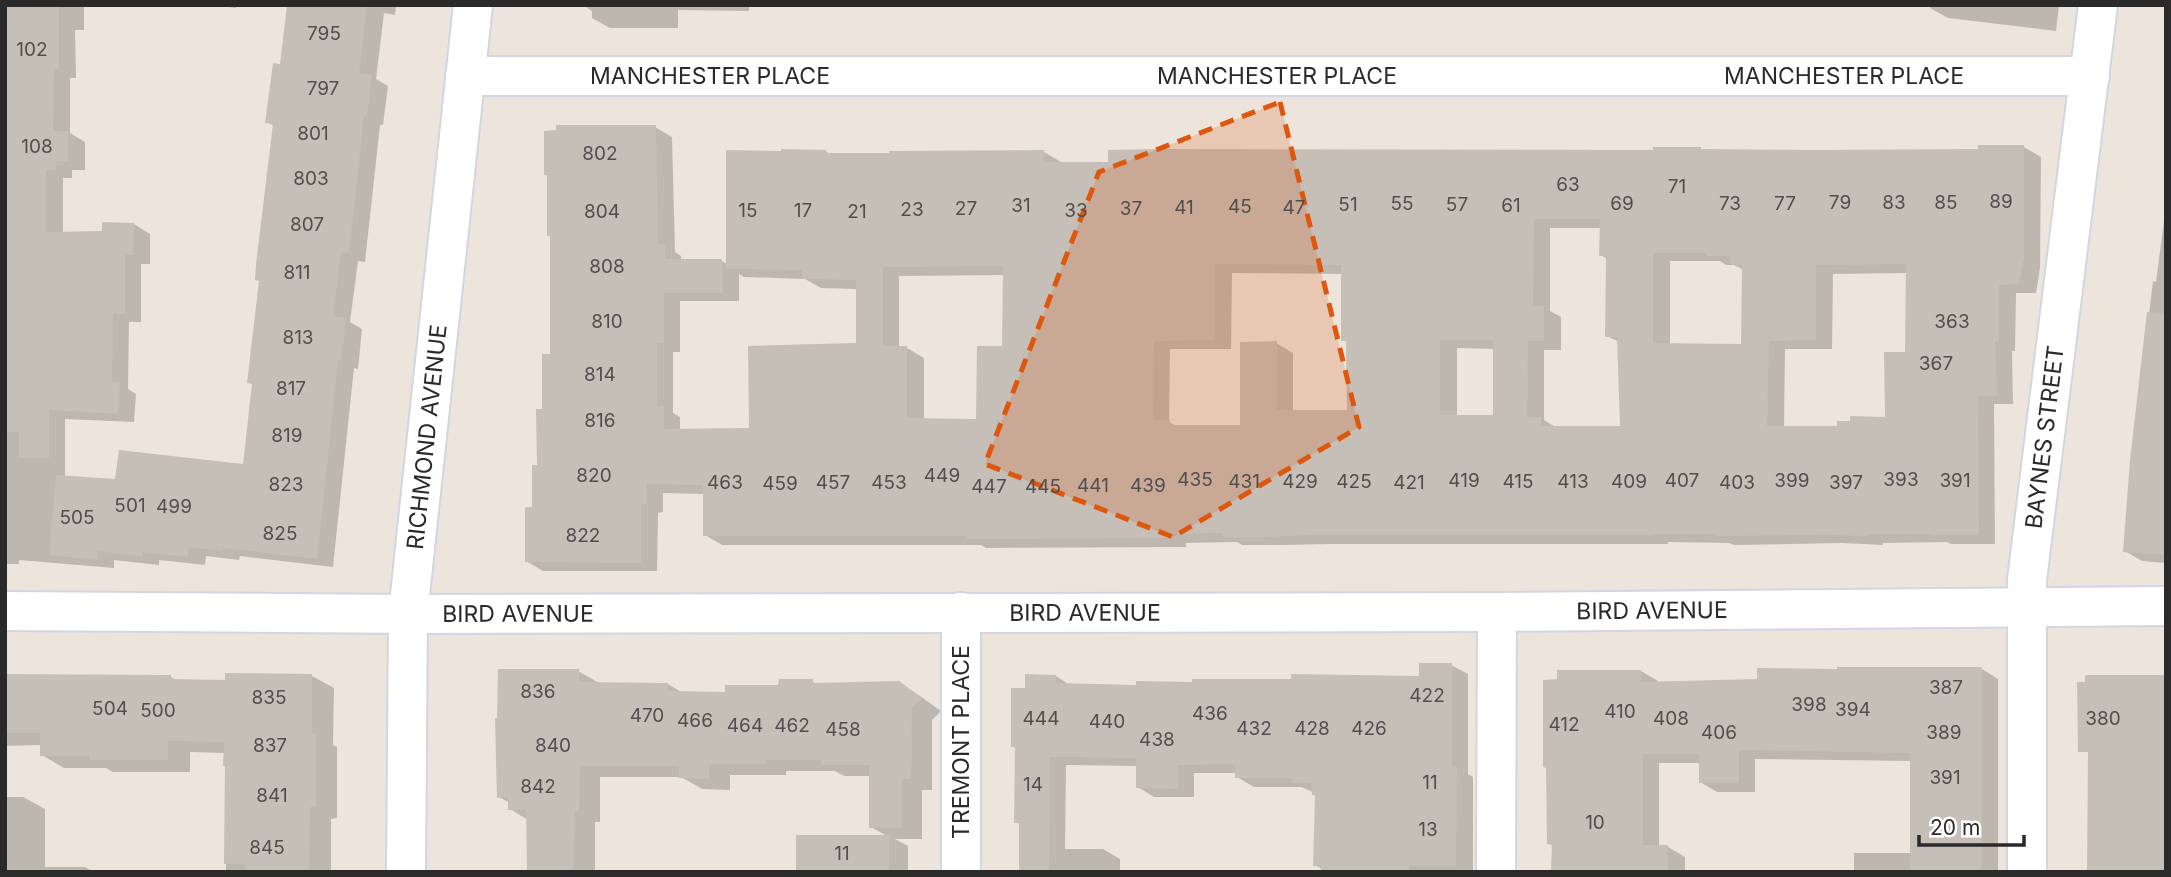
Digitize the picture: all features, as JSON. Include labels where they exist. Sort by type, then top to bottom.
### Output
[{"type":"street","name":"RICHMOND AVENUE","points":[[406,872],[408,614],[473,5]]},
{"type":"street","name":"BAYNES STREET","points":[[2027,872],[2027,580],[2098,5]]},
{"type":"street","name":"MANCHESTER PLACE","points":[[465,76],[2090,76]]},
{"type":"street","name":"BIRD AVENUE","points":[[5,611],[408,614],[1497,612],[2166,606]]},
{"type":"street","name":"TREMONT PLACE","points":[[961,612],[961,872]]},
{"type":"street","points":[[1496,872],[1497,612]]},
{"type":"highlighted area","points":[[1280,102],[1359,427],[1173,537],[985,464],[1099,172]]},
{"type":"building","points":[[5,5],[59,5],[59,69],[54,69],[53,131],[68,131],[68,161],[56,161],[56,170],[46,170],[46,232],[102,231],[102,222],[134,223],[133,255],[125,255],[125,314],[113,313],[112,382],[120,382],[118,414],[49,410],[49,458],[19,458],[19,432],[5,432]]},
{"type":"building","points":[[287,5],[367,5],[359,73],[372,75],[367,117],[364,116],[349,253],[341,252],[333,316],[346,318],[341,360],[338,360],[317,559],[223,548],[223,551],[189,547],[188,557],[143,552],[142,557],[98,551],[97,560],[49,555],[56,475],[115,479],[119,450],[243,464],[252,384],[247,383],[259,281],[255,280],[256,264],[273,124],[265,123],[273,63],[280,64]]},
{"type":"building","points":[[556,125],[656,125],[658,244],[665,244],[665,259],[722,259],[723,293],[664,293],[664,343],[657,343],[657,406],[664,406],[664,429],[749,428],[748,346],[856,343],[856,280],[802,279],[802,270],[726,269],[726,150],[889,153],[1044,150],[1044,162],[1108,162],[1108,150],[1653,150],[1653,147],[1701,147],[1818,150],[1978,149],[1978,145],[2024,145],[2024,257],[2019,284],[1999,285],[1999,342],[1995,342],[1997,396],[1978,396],[1979,535],[1223,537],[1223,533],[1170,534],[1170,538],[967,539],[967,536],[703,536],[703,485],[647,484],[647,504],[641,504],[641,563],[525,562],[525,507],[532,507],[532,465],[537,465],[536,409],[542,409],[542,354],[550,354],[550,236],[547,236],[544,131],[556,130]],"holes":[[[1534,219],[1600,219],[1599,256],[1606,256],[1605,337],[1617,337],[1620,426],[1541,426],[1541,417],[1527,417],[1528,341],[1544,341],[1544,306],[1533,306]],[[1653,253],[1707,253],[1707,256],[1730,256],[1730,264],[1742,265],[1741,344],[1653,343]],[[1215,264],[1341,265],[1341,341],[1346,341],[1347,410],[1277,410],[1277,341],[1240,342],[1240,425],[1170,425],[1170,420],[1153,420],[1154,341],[1215,340]],[[1906,264],[1905,352],[1884,352],[1885,417],[1850,416],[1850,421],[1837,421],[1837,426],[1767,426],[1769,341],[1816,340],[1816,265]],[[1003,266],[1002,346],[977,346],[976,419],[907,418],[907,346],[883,346],[883,267]],[[1440,340],[1493,340],[1493,415],[1440,415]]]},
{"type":"building","points":[[2147,312],[2166,313],[2166,555],[2123,552],[2130,460]]},
{"type":"building","points":[[1419,663],[1452,663],[1452,766],[1457,766],[1456,866],[1409,866],[1409,872],[1321,872],[1321,866],[1313,866],[1315,795],[1312,795],[1311,783],[1291,783],[1291,778],[1235,778],[1235,764],[1178,765],[1178,789],[1136,788],[1136,758],[1050,757],[1049,872],[1019,872],[1019,823],[1014,823],[1015,747],[1011,747],[1011,688],[1025,688],[1025,674],[1056,675],[1056,683],[1136,685],[1136,681],[1291,679],[1291,674],[1419,676]]},
{"type":"building","points":[[1982,667],[1982,872],[1910,872],[1910,753],[1739,750],[1739,783],[1699,783],[1699,754],[1643,754],[1643,845],[1668,845],[1668,872],[1551,872],[1552,844],[1547,844],[1546,768],[1543,767],[1543,680],[1557,679],[1557,670],[1641,670],[1641,682],[1757,679],[1757,668]]},
{"type":"building","points":[[498,669],[579,669],[579,682],[668,683],[668,691],[725,692],[725,685],[778,685],[779,679],[813,679],[813,683],[899,681],[922,698],[912,708],[911,779],[902,779],[902,828],[869,828],[869,765],[821,765],[821,760],[709,764],[709,779],[679,778],[679,766],[580,766],[579,811],[575,811],[574,872],[527,872],[526,810],[508,810],[508,797],[497,798],[495,718]]},
{"type":"building","points":[[225,673],[312,674],[312,733],[316,733],[316,807],[310,807],[309,872],[245,872],[245,864],[224,864],[224,742],[168,741],[168,760],[89,760],[89,756],[40,756],[40,733],[5,733],[5,674],[171,675],[171,679],[225,680]]},
{"type":"building","points":[[2085,675],[2166,675],[2166,872],[2087,872],[2088,752],[2078,752],[2077,682],[2085,682]]},
{"type":"building","points":[[796,835],[889,835],[889,872],[796,872]]}]
